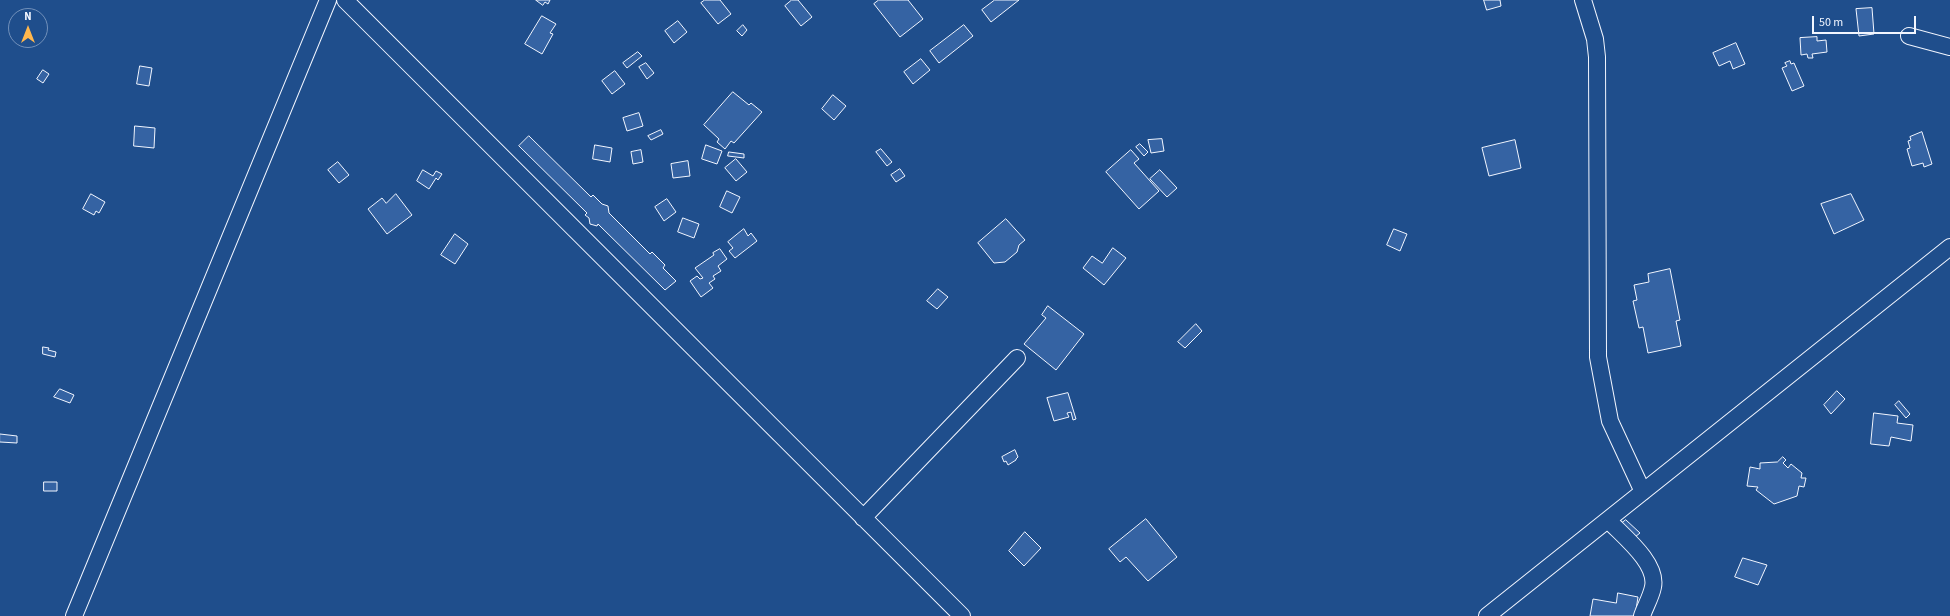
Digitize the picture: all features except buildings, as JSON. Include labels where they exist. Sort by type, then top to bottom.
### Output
[{"type":"street","points":[[74,616],[328,0]]},
{"type":"street","points":[[345,0],[962,616]]},
{"type":"street","points":[[1582,0],[1595,39],[1597,57],[1598,357],[1610,420],[1643,492]]},
{"type":"street","points":[[1909,36],[1950,47]]},
{"type":"street","points":[[1487,616],[1950,247]]},
{"type":"street","points":[[863,518],[1017,358]]},
{"type":"street","points":[[1608,520],[1645,559],[1652,573],[1653,586],[1642,616]]}]
